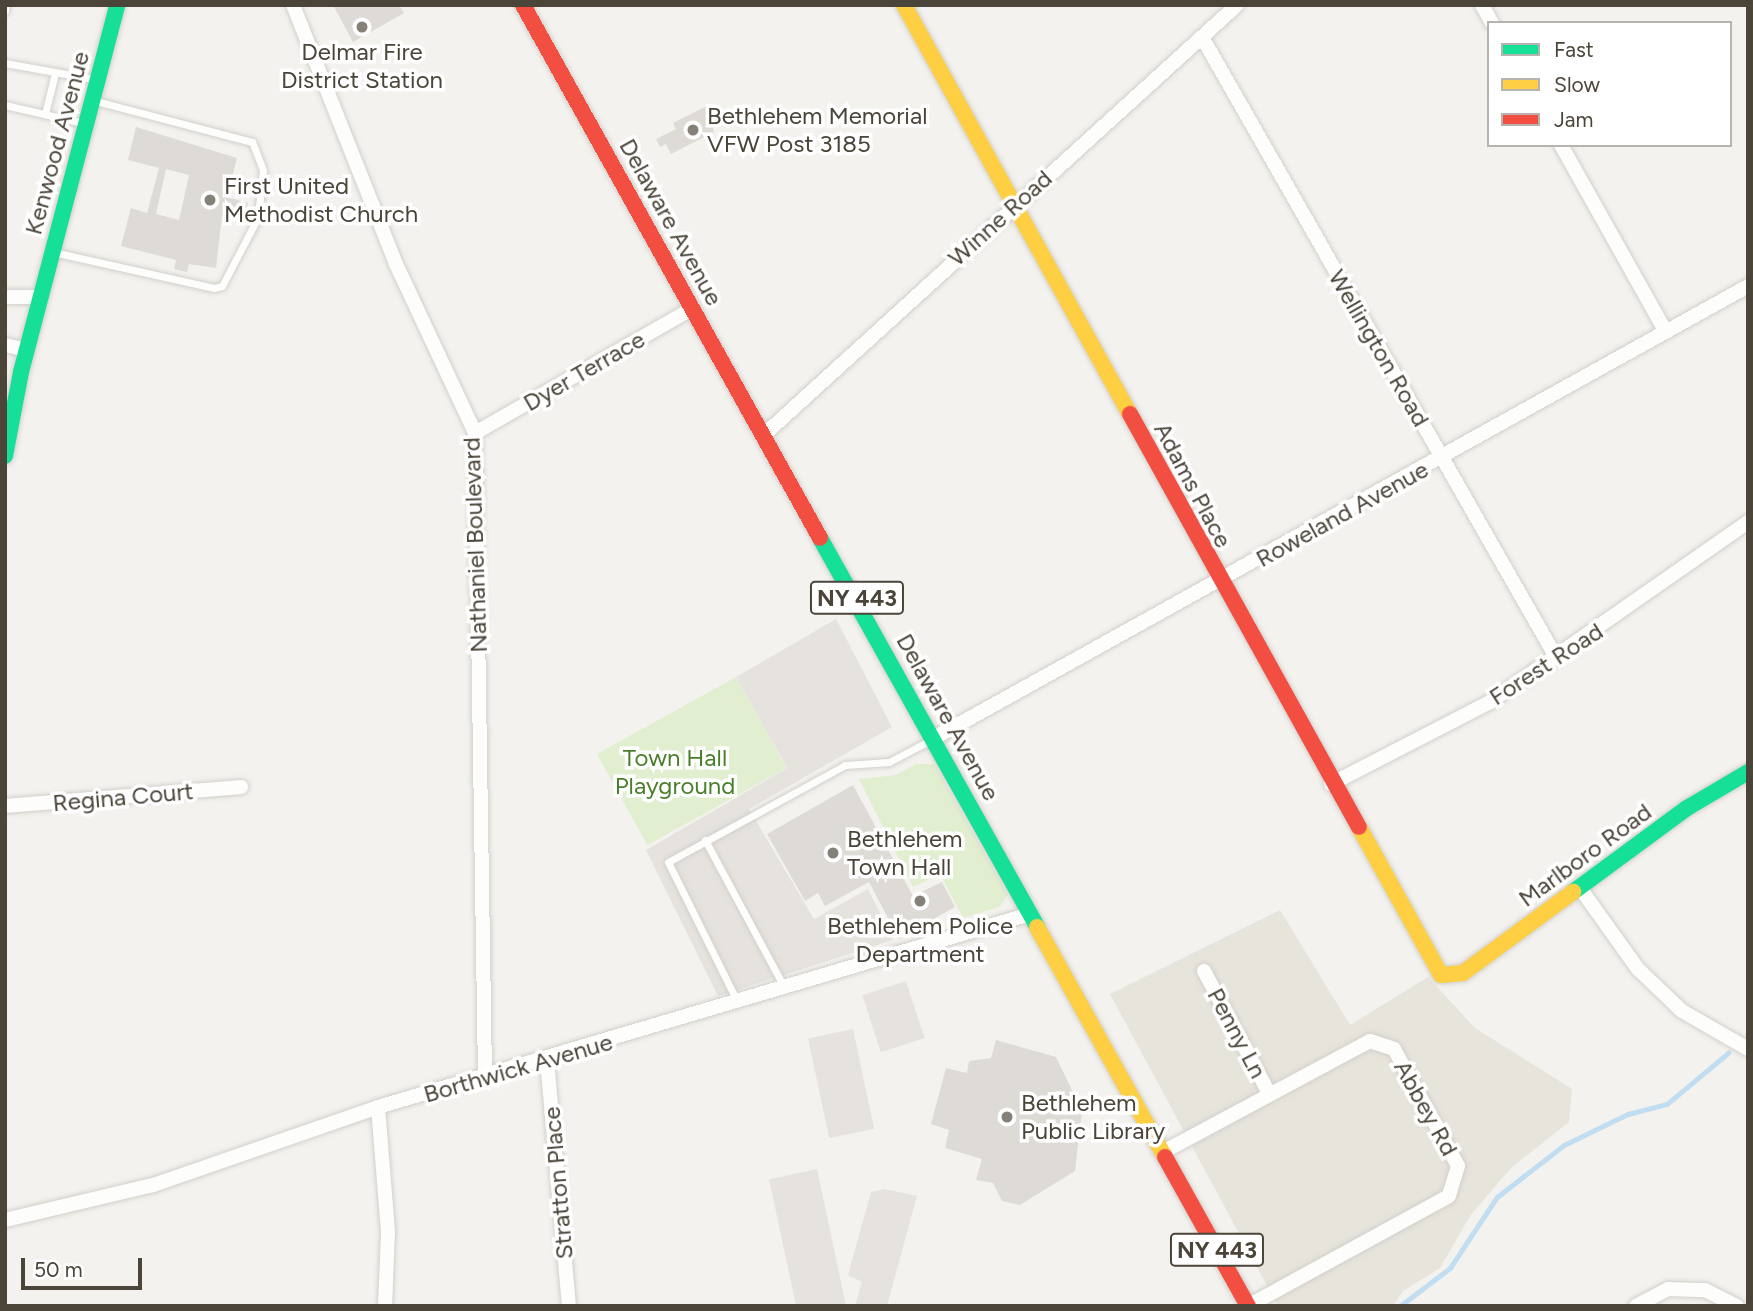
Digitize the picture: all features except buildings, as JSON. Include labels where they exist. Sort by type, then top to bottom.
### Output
[{"type":"main road","name":"Kenwood Avenue","points":[[5,456],[27,349],[117,5]]},
{"type":"main road","name":"Delaware Avenue","points":[[523,5],[766,433],[1248,1306]]},
{"type":"main road","name":"Adams Place","points":[[904,5],[1016,204],[1219,581],[1433,968],[1450,975]]},
{"type":"main road","name":"Marlboro Road","points":[[1450,975],[1463,972],[1687,808],[1748,772]]},
{"type":"street","name":"Nathaniel Boulevard","points":[[293,5],[396,264],[475,433],[485,1078]]},
{"type":"street","points":[[1482,5],[1491,21]]},
{"type":"street","name":"Winne Road","points":[[766,433],[1232,7]]},
{"type":"street","name":"Wellington Road","points":[[1202,37],[1557,659]]},
{"type":"street","points":[[1561,147],[1665,332]]},
{"type":"street","name":"Roweland Avenue","points":[[934,738],[1442,460],[1748,286]]},
{"type":"street","points":[[5,297],[40,297]]},
{"type":"street","name":"Dyer Terrace","points":[[475,433],[693,308]]},
{"type":"street","points":[[5,345],[27,349]]},
{"type":"street","name":"Forest Road","points":[[1331,784],[1490,702],[1557,659],[1748,522]]},
{"type":"street","name":"Regina Court","points":[[5,806],[241,787]]},
{"type":"street","points":[[1580,888],[1638,969],[1682,1011],[1748,1049]]},
{"type":"street","name":"Borthwick Avenue","points":[[5,1220],[153,1185],[378,1107],[547,1060],[1030,914]]},
{"type":"street","name":"Penny Ln","points":[[1204,971],[1270,1095]]},
{"type":"street","name":"Abbey Rd","points":[[1163,1153],[1370,1041],[1394,1049],[1458,1166],[1449,1196],[1248,1306]]},
{"type":"street","name":"Stratton Place","points":[[547,1060],[569,1306]]},
{"type":"street","points":[[378,1107],[388,1232],[385,1306]]},
{"type":"street","points":[[1636,1306],[1668,1289],[1705,1290],[1737,1306]]},
{"type":"lane","points":[[5,11],[6,5]]},
{"type":"lane","points":[[5,63],[97,79]]},
{"type":"lane","points":[[45,114],[55,73]]},
{"type":"lane","points":[[52,252],[214,288],[222,286],[258,217],[263,170],[252,142],[92,100]]},
{"type":"lane","points":[[5,105],[86,124]]},
{"type":"lane","points":[[738,1003],[668,862],[705,839],[845,765],[889,762],[934,738]]},
{"type":"lane","points":[[705,839],[785,989]]},
{"type":"shaded area","points":[[836,619],[892,727],[749,809],[814,919],[868,889],[893,940],[718,996],[646,850],[787,768],[736,677]]},
{"type":"shaded area","points":[[1280,910],[1350,1025],[1428,977],[1475,1028],[1572,1089],[1569,1122],[1511,1168],[1470,1216],[1440,1268],[1403,1291],[1393,1306],[1278,1306],[1110,994]]},
{"type":"shaded area","points":[[906,981],[925,1038],[881,1052],[862,995]]},
{"type":"shaded area","points":[[853,1029],[874,1129],[829,1138],[808,1039]]},
{"type":"shaded area","points":[[817,1169],[846,1306],[796,1306],[769,1179]]},
{"type":"shaded area","points":[[885,1189],[917,1196],[887,1306],[855,1306],[862,1282],[848,1275],[871,1192]]},
{"type":"green space","name":"Town Hall Playground","points":[[736,677],[786,768],[647,845],[597,754]]},
{"type":"green space","points":[[916,764],[934,764],[1008,895],[999,907],[963,918],[940,874],[913,887],[859,779],[896,775]]},
{"type":"waterway","points":[[1400,1306],[1450,1268],[1497,1197],[1564,1145],[1628,1114],[1667,1104],[1728,1053]]},
{"type":"traffic: fast","points":[[5,456],[21,372],[117,5]]},
{"type":"traffic: fast","points":[[820,538],[1037,927]]},
{"type":"traffic: fast","points":[[1573,892],[1687,808],[1748,772]]},
{"type":"traffic: slow","points":[[904,5],[1130,414]]},
{"type":"traffic: slow","points":[[1359,827],[1441,975],[1463,973],[1573,892]]},
{"type":"traffic: slow","points":[[1037,927],[1165,1157]]},
{"type":"traffic: jam","points":[[523,5],[820,538]]},
{"type":"traffic: jam","points":[[1130,414],[1359,827]]},
{"type":"traffic: jam","points":[[1165,1157],[1248,1306]]},
{"type":"place","name":"Delmar Fire District Station","points":[[362,27]]},
{"type":"place","name":"Bethlehem Memorial VFW Post 3185","points":[[693,130]]},
{"type":"place","name":"First United Methodist Church","points":[[210,200]]},
{"type":"place","name":"Bethlehem Town Hall","points":[[833,853]]},
{"type":"place","name":"Bethlehem Police Department","points":[[920,901]]},
{"type":"place","name":"Bethlehem Public Library","points":[[1007,1117]]}]
